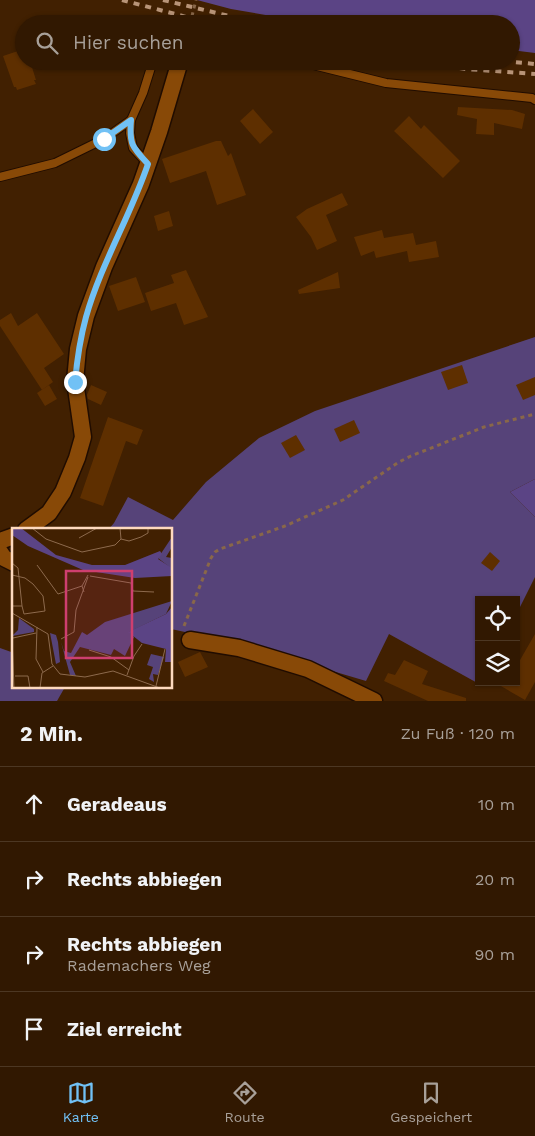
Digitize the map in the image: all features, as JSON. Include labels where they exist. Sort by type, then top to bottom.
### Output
[{"type":"street","points":[[29,528],[54,506],[63,492],[77,458],[83,437],[75,382],[78,349],[86,316],[104,267],[141,184],[177,70]]},
{"type":"street","points":[[0,541],[12,537]]},
{"type":"street","points":[[0,552],[4,558],[12,563]]},
{"type":"street","points":[[186,635],[239,648],[308,669],[374,701]]},
{"type":"lane","points":[[148,164],[133,148],[130,133],[131,120],[143,93],[150,70]]},
{"type":"lane","points":[[333,70],[386,83],[532,98],[535,100]]},
{"type":"lane","points":[[0,177],[55,163],[104,139],[131,120]]},
{"type":"path","points":[[192,15],[196,0]]},
{"type":"path","points":[[186,635],[214,552],[327,508],[343,500],[411,456],[484,427],[535,414]]},
{"type":"shaded area","points":[[197,0],[535,0],[535,53],[520,51],[520,15],[265,15],[231,9]]},
{"type":"shaded area","points":[[535,337],[535,479],[510,492],[535,517],[535,577],[520,607],[520,596],[475,596],[475,682],[389,634],[366,681],[241,644],[172,629],[172,528],[110,528],[128,497],[173,520],[206,482],[259,438],[315,411]]},
{"type":"shaded area","points":[[535,479],[535,517],[510,492]]},
{"type":"shaded area","points":[[0,648],[12,652],[12,688],[64,688],[57,701],[0,701]]},
{"type":"building","points":[[15,52],[15,70],[33,70],[36,84],[17,90],[14,87],[3,56]]},
{"type":"building","points":[[458,107],[512,110],[525,114],[522,129],[494,123],[494,135],[476,134],[477,119],[457,115]]},
{"type":"building","points":[[253,109],[273,132],[260,144],[240,121]]},
{"type":"building","points":[[409,116],[421,129],[424,125],[460,161],[443,178],[394,131]]},
{"type":"building","points":[[221,141],[228,156],[231,153],[246,195],[217,205],[206,171],[170,183],[162,159]]},
{"type":"building","points":[[342,193],[348,205],[326,215],[337,241],[317,250],[311,237],[296,217],[307,209]]},
{"type":"building","points":[[169,211],[173,226],[158,231],[154,216]]},
{"type":"building","points":[[382,230],[384,238],[413,233],[416,245],[436,241],[439,257],[409,262],[407,251],[376,258],[374,251],[361,256],[354,237]]},
{"type":"building","points":[[186,270],[208,317],[184,325],[176,303],[151,311],[145,293],[174,283],[171,275]]},
{"type":"building","points":[[338,272],[340,288],[299,294],[298,290]]},
{"type":"building","points":[[136,277],[145,302],[118,311],[109,286]]},
{"type":"building","points":[[11,313],[18,326],[37,313],[64,354],[44,368],[53,382],[42,390],[0,326],[0,320]]},
{"type":"building","points":[[462,365],[468,383],[448,390],[441,372]]},
{"type":"building","points":[[535,377],[535,395],[523,400],[516,385]]},
{"type":"building","points":[[49,385],[57,399],[45,406],[37,393]]},
{"type":"building","points":[[91,385],[107,392],[101,405],[88,399],[87,395]]},
{"type":"building","points":[[108,417],[143,430],[137,445],[126,441],[103,506],[80,498]]},
{"type":"building","points":[[354,420],[360,433],[340,442],[334,429]]},
{"type":"building","points":[[296,435],[305,450],[290,458],[281,443]]},
{"type":"building","points":[[490,552],[500,561],[492,571],[481,563]]},
{"type":"building","points":[[535,634],[535,682],[525,700],[501,686],[520,686],[520,660]]},
{"type":"building","points":[[200,652],[208,667],[185,677],[178,662]]},
{"type":"building","points":[[404,660],[428,671],[422,684],[466,698],[466,701],[428,701],[384,681],[388,673],[395,675]]},
{"type":"railway","points":[[122,0],[179,15]]},
{"type":"railway","points":[[163,0],[225,15]]},
{"type":"railway","points":[[520,63],[535,64]]},
{"type":"railway","points":[[480,70],[535,74]]},
{"type":"route","points":[[75,382],[78,349],[86,316],[104,267],[148,164],[133,148],[130,133],[131,120],[104,139]]}]
